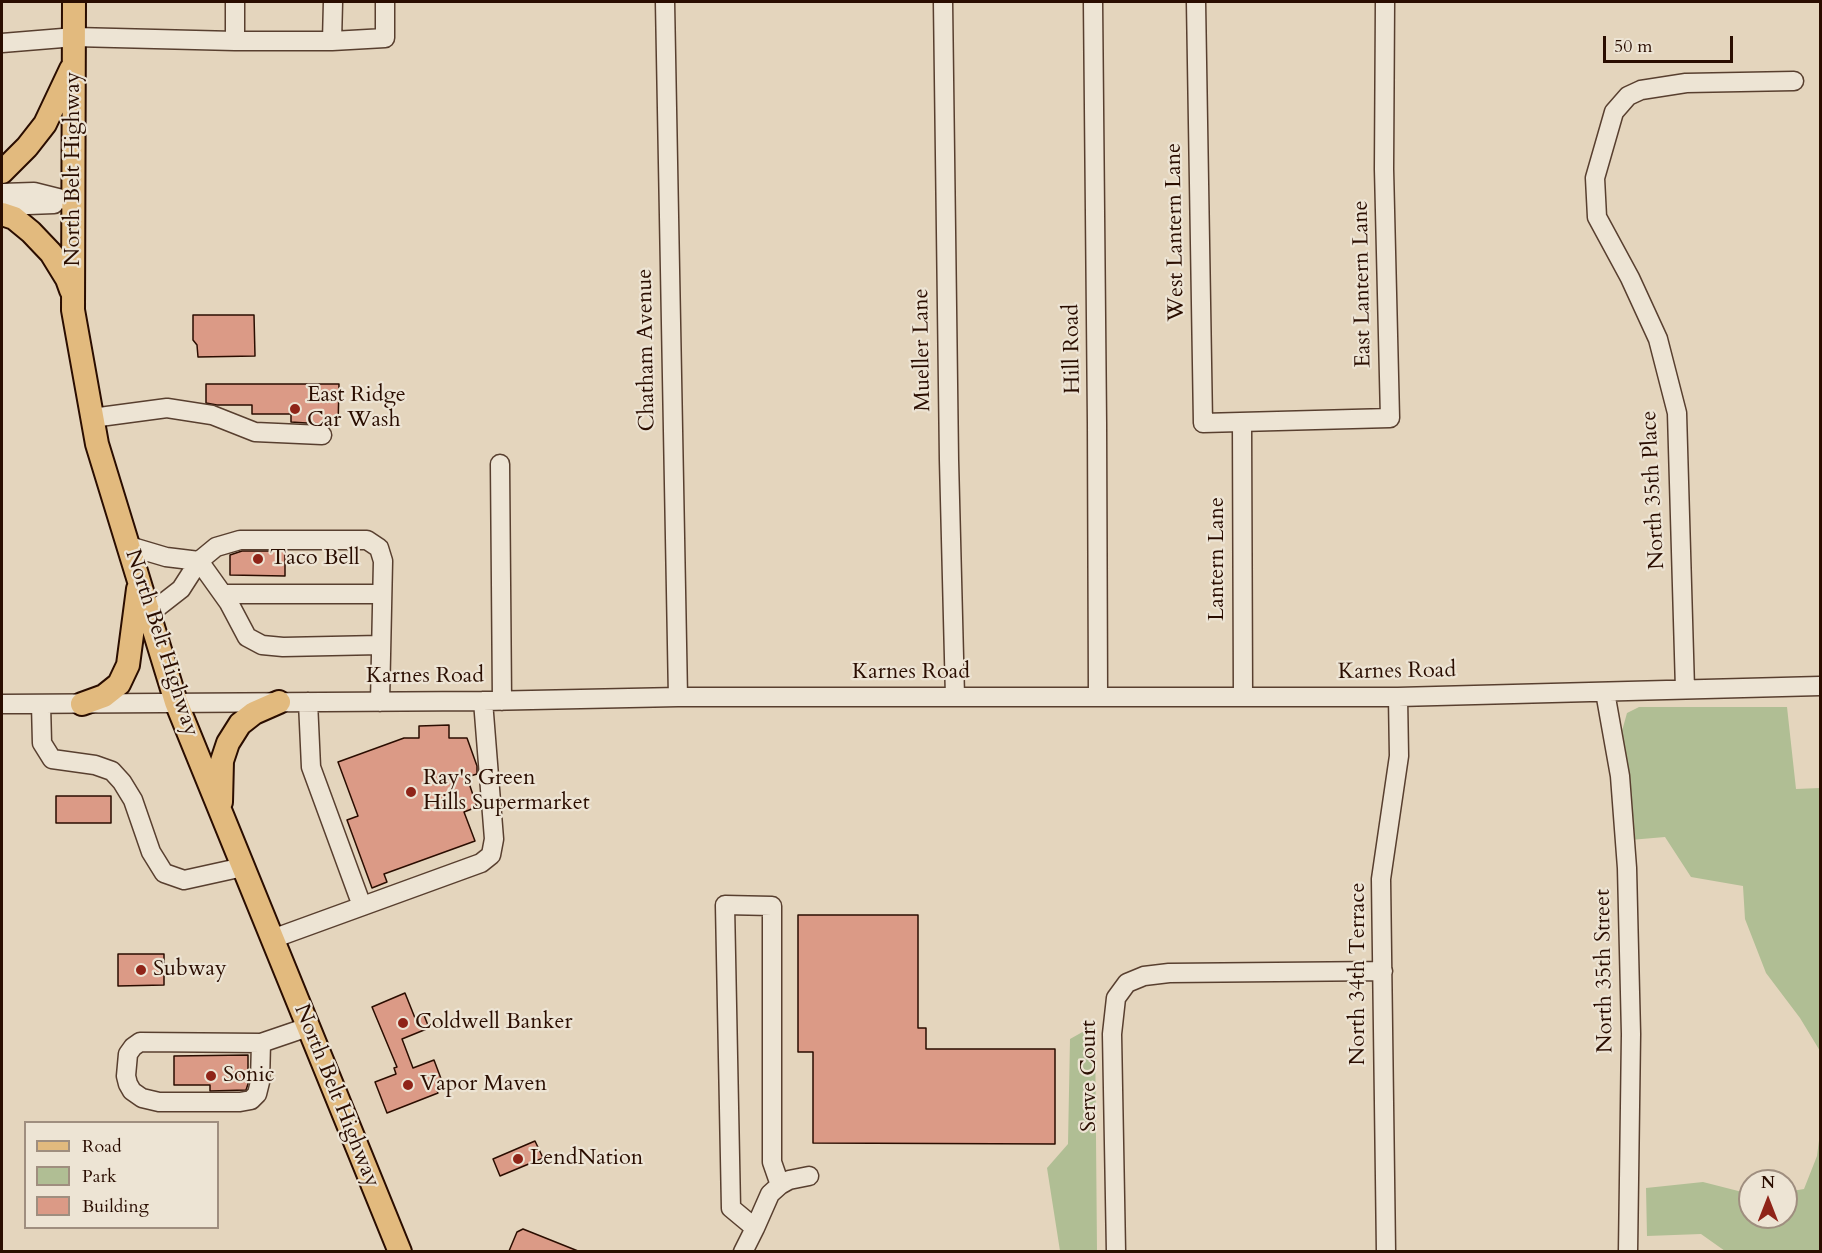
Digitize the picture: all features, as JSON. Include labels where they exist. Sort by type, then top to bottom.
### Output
[{"type":"main road","name":"North Belt Highway","points":[[74,2],[73,310],[97,444],[176,702],[400,1251]]},
{"type":"main road","points":[[2,172],[27,147],[45,124],[74,62]]},
{"type":"main road","points":[[2,214],[14,218],[51,253],[67,279],[73,296]]},
{"type":"main road","points":[[82,704],[104,696],[119,684],[128,665],[139,582]]},
{"type":"main road","points":[[221,812],[222,761],[228,742],[240,724],[254,713],[279,702]]},
{"type":"street","points":[[235,2],[235,41]]},
{"type":"street","points":[[332,41],[333,2]]},
{"type":"street","points":[[2,43],[75,37],[235,41],[332,41],[385,38],[385,2]]},
{"type":"street","name":"Chatham Avenue","points":[[665,2],[678,698]]},
{"type":"street","name":"Mueller Lane","points":[[943,2],[949,460],[955,697]]},
{"type":"street","name":"Hill Road","points":[[1093,2],[1098,696]]},
{"type":"street","name":"West Lantern Lane","points":[[1196,2],[1203,423],[1242,422]]},
{"type":"street","name":"East Lantern Lane","points":[[1242,422],[1390,418],[1384,169],[1384,2]]},
{"type":"street","name":"North 35th Place","points":[[1685,689],[1677,413],[1658,339],[1630,278],[1597,217],[1595,178],[1614,111],[1628,96],[1641,90],[1686,83],[1794,81]]},
{"type":"street","points":[[2,193],[34,192],[74,202]]},
{"type":"street","points":[[2,206],[74,202]]},
{"type":"street","points":[[92,418],[166,408],[212,415],[255,432],[322,435]]},
{"type":"street","name":"Lantern Lane","points":[[1242,422],[1243,697]]},
{"type":"street","points":[[500,464],[502,701]]},
{"type":"street","points":[[149,614],[181,589],[199,561],[216,547],[240,540],[367,540],[379,548],[384,561],[380,702]]},
{"type":"street","points":[[129,546],[166,557],[199,561],[223,594],[247,638],[262,645],[283,647],[380,645]]},
{"type":"street","points":[[223,594],[382,594]]},
{"type":"street","name":"Karnes Road","points":[[2,704],[678,698],[1398,697],[1821,686]]},
{"type":"street","name":"North 35th Street","points":[[1605,692],[1620,776],[1627,868],[1630,1034],[1628,1251]]},
{"type":"street","name":"North 34th Terrace","points":[[1386,1251],[1382,879],[1399,756],[1398,697]]},
{"type":"street","points":[[272,939],[481,863],[491,855],[494,839],[483,701]]},
{"type":"street","points":[[308,702],[311,766],[362,906]]},
{"type":"street","points":[[41,704],[42,743],[52,759],[94,765],[112,771],[133,800],[151,852],[164,873],[184,880],[243,867]]},
{"type":"street","points":[[755,1228],[731,1208],[724,905],[772,906],[772,1162],[780,1185]]},
{"type":"street","name":"Serve Court","points":[[1116,1251],[1112,1034],[1116,998],[1127,982],[1144,976],[1168,973],[1383,971]]},
{"type":"street","points":[[261,1043],[260,1082],[257,1094],[250,1100],[159,1102],[142,1098],[132,1091],[128,1084],[126,1076],[128,1054],[140,1042],[261,1043],[308,1027]]},
{"type":"street","points":[[743,1251],[770,1194],[789,1180],[808,1176]]},
{"type":"green space","points":[[1639,707],[1787,707],[1796,789],[1820,788],[1820,1051],[1800,1018],[1766,973],[1745,919],[1743,886],[1691,877],[1665,837],[1630,840],[1627,770],[1622,731],[1627,713]]},
{"type":"green space","points":[[1095,1025],[1097,1251],[1060,1251],[1047,1168],[1068,1144],[1070,1039]]},
{"type":"green space","points":[[1820,1133],[1820,1251],[1725,1251],[1701,1234],[1647,1236],[1646,1188],[1703,1182],[1738,1191],[1738,1229],[1798,1229],[1798,1190],[1804,1189],[1817,1156]]},
{"type":"building","points":[[193,315],[254,315],[255,356],[198,357],[197,345],[193,340]]},
{"type":"building","name":"East Ridge Car Wash","points":[[206,384],[339,384],[338,427],[291,422],[291,414],[252,414],[252,405],[206,403]]},
{"type":"building","name":"Taco Bell","points":[[242,551],[285,551],[285,576],[230,575],[230,555]]},
{"type":"building","name":"Ray's Green Hills Supermarket","points":[[449,725],[449,738],[467,738],[477,766],[477,774],[467,777],[477,807],[464,812],[475,841],[384,874],[387,882],[372,888],[347,820],[358,816],[338,762],[404,738],[419,738],[419,726]]},
{"type":"building","points":[[56,796],[111,796],[111,823],[56,823]]},
{"type":"building","points":[[798,915],[918,915],[918,1028],[926,1028],[926,1049],[1055,1049],[1055,1144],[813,1143],[813,1052],[798,1052]]},
{"type":"building","name":"Subway","points":[[118,954],[164,954],[164,985],[118,986]]},
{"type":"building","points":[[405,993],[415,1018],[424,1015],[429,1028],[402,1039],[413,1068],[434,1060],[443,1084],[436,1087],[438,1093],[387,1113],[375,1082],[396,1074],[394,1068],[397,1067],[372,1007]]},
{"type":"building","name":"Sonic","points":[[248,1055],[246,1090],[210,1091],[210,1085],[174,1085],[174,1056]]},
{"type":"building","name":"LendNation","points":[[535,1141],[543,1158],[500,1176],[493,1159]]},
{"type":"building","points":[[523,1229],[578,1251],[509,1251],[517,1232]]},
{"type":"place","name":"East Ridge Car Wash","points":[[295,409]]},
{"type":"place","name":"Taco Bell","points":[[258,559]]},
{"type":"place","name":"Ray's Green Hills Supermarket","points":[[411,792]]},
{"type":"place","name":"Subway","points":[[141,970]]},
{"type":"place","name":"Coldwell Banker","points":[[403,1023]]},
{"type":"place","name":"Sonic","points":[[211,1076]]},
{"type":"place","name":"Vapor Maven","points":[[408,1085]]},
{"type":"place","name":"LendNation","points":[[518,1159]]}]
